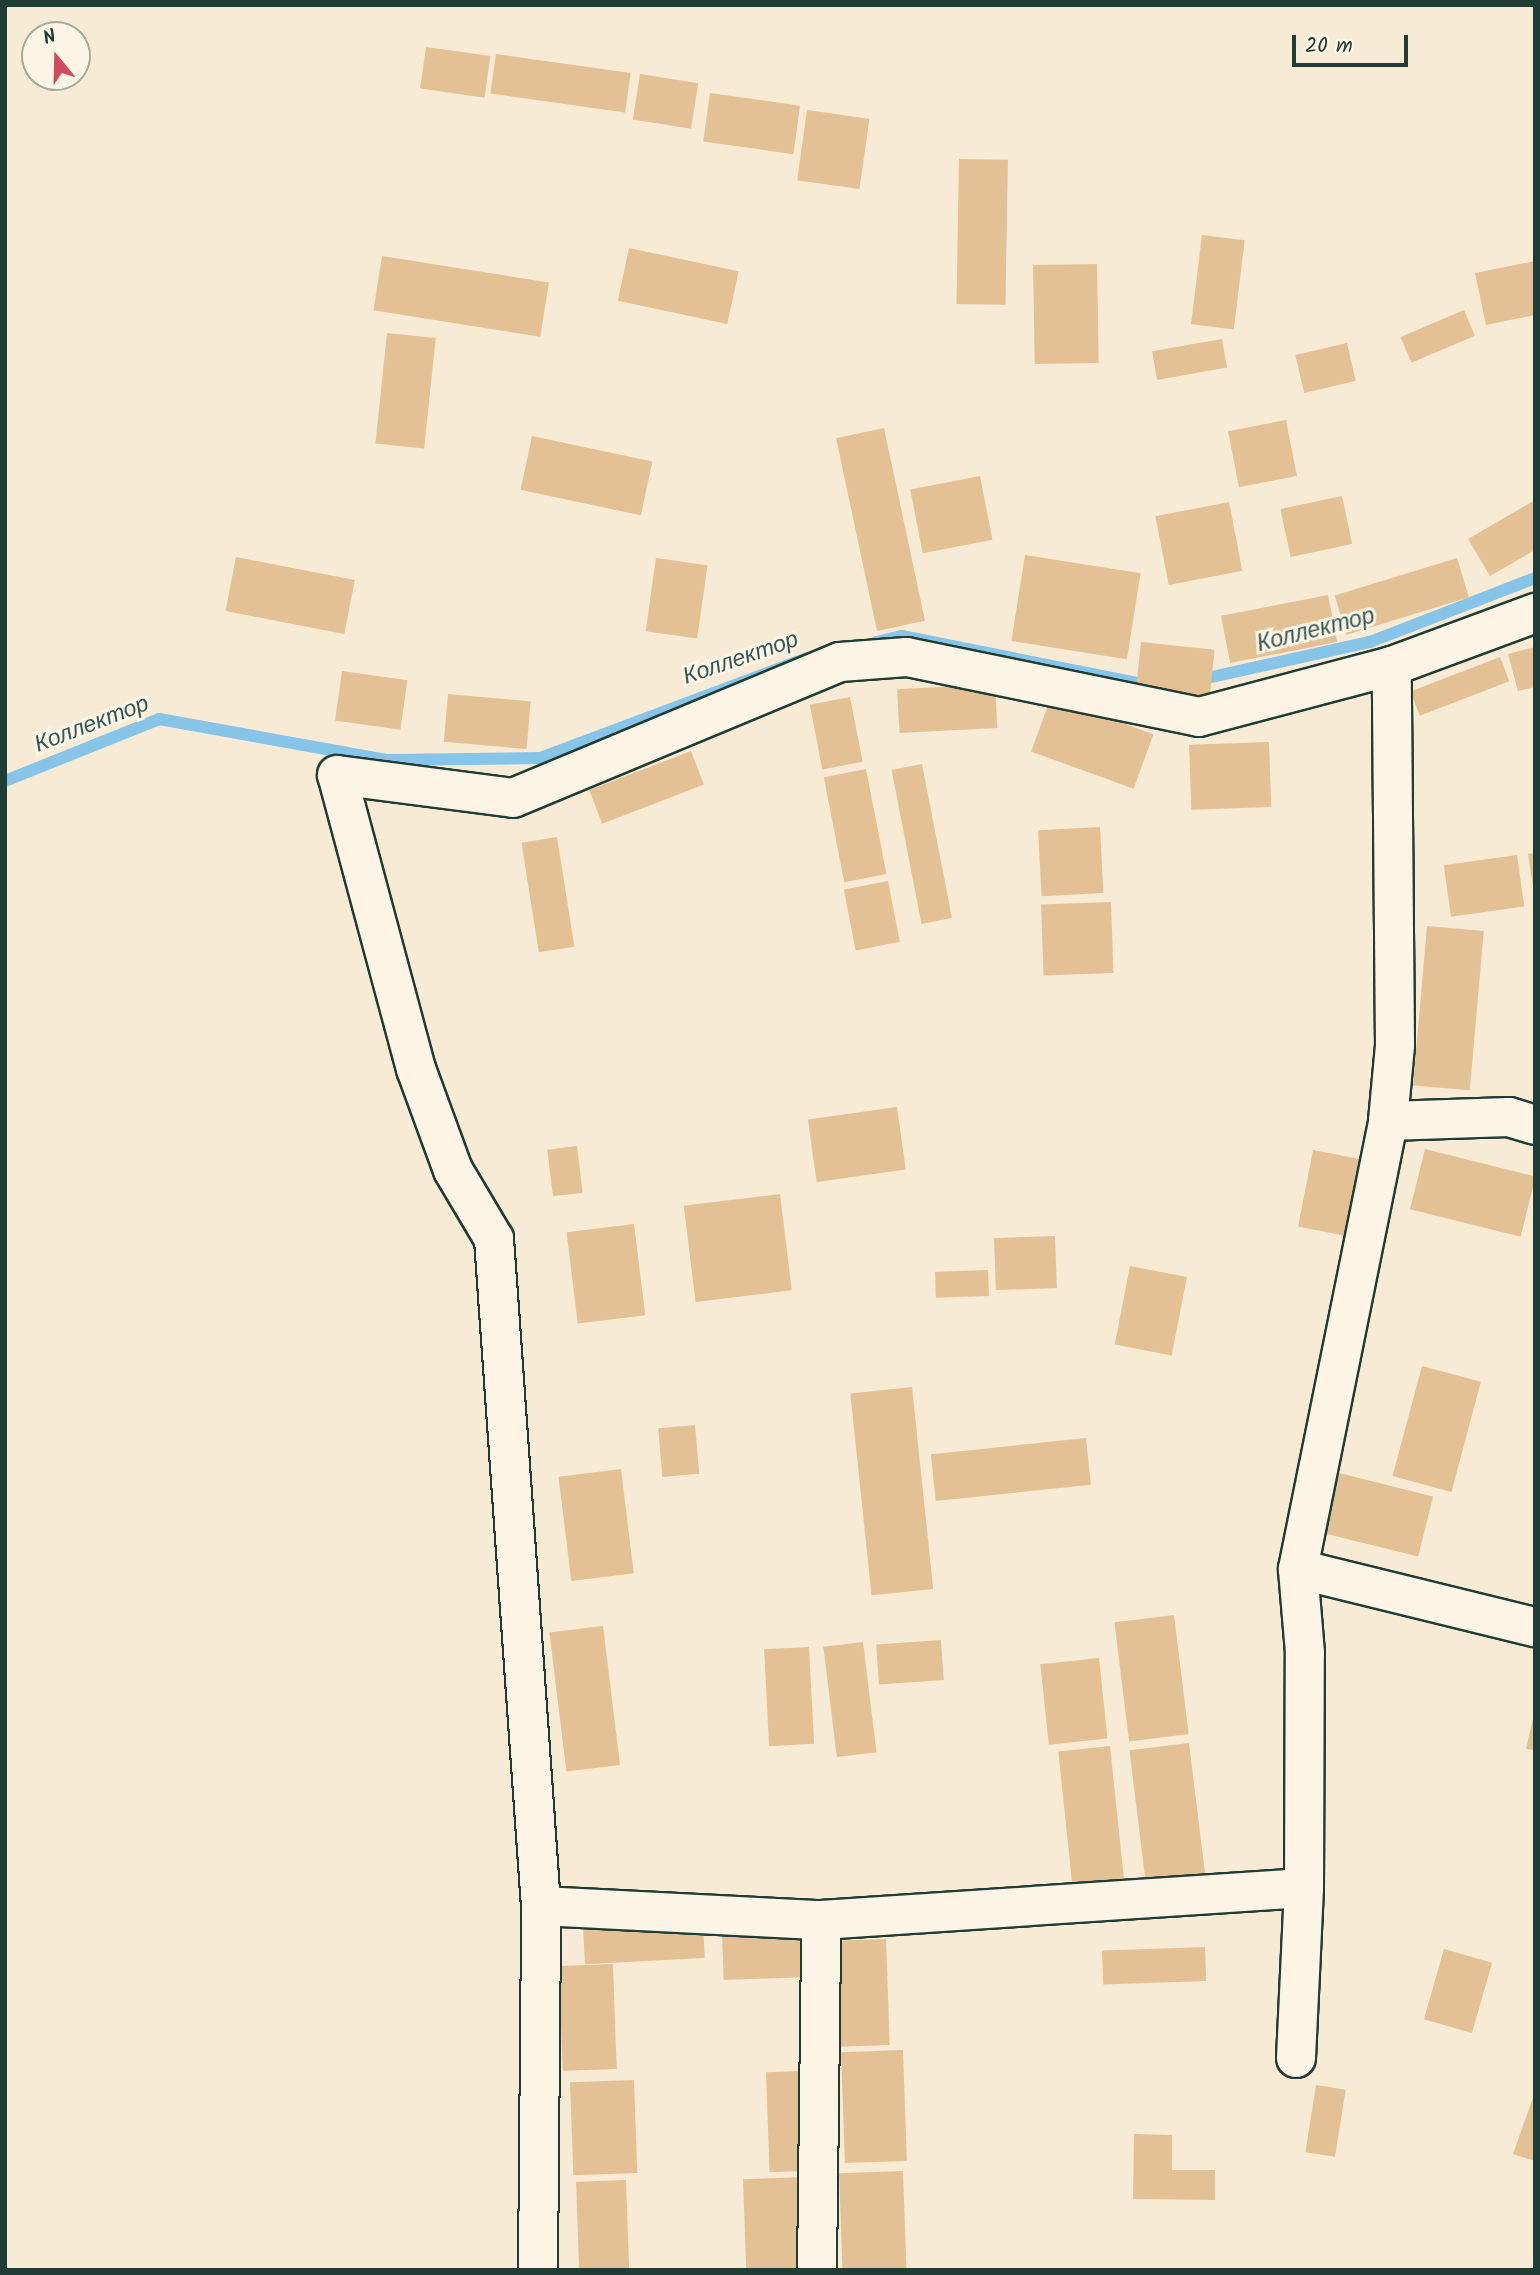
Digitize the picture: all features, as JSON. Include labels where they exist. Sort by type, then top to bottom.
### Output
[{"type":"street","points":[[538,2270],[541,1906],[494,1239],[453,1170],[416,1069],[337,775],[513,798],[840,662],[907,657],[1199,717],[1392,666],[1535,613]]},
{"type":"street","points":[[1296,2058],[1304,1888],[1305,1653],[1298,1569],[1388,1121],[1395,1045],[1392,666]]},
{"type":"street","points":[[1388,1121],[1509,1117],[1535,1125]]},
{"type":"street","points":[[1298,1569],[1535,1627]]},
{"type":"street","points":[[541,1906],[821,1920],[1304,1888]]},
{"type":"street","points":[[817,2270],[821,1920]]},
{"type":"building","points":[[426,47],[490,56],[485,98],[420,89]]},
{"type":"building","points":[[496,54],[631,73],[625,113],[490,94]]},
{"type":"building","points":[[640,74],[698,83],[691,129],[633,119]]},
{"type":"building","points":[[710,93],[800,106],[793,154],[703,142]]},
{"type":"building","points":[[807,110],[869,119],[860,189],[797,180]]},
{"type":"building","points":[[959,159],[1008,160],[1005,305],[956,304]]},
{"type":"building","points":[[1202,235],[1245,240],[1234,330],[1191,324]]},
{"type":"building","points":[[629,248],[739,271],[727,324],[618,301]]},
{"type":"building","points":[[382,256],[549,282],[540,337],[373,310]]},
{"type":"building","points":[[1535,261],[1535,315],[1486,325],[1475,273]]},
{"type":"building","points":[[1097,264],[1099,363],[1035,364],[1033,265]]},
{"type":"building","points":[[1464,310],[1475,336],[1411,363],[1400,337]]},
{"type":"building","points":[[387,333],[436,338],[424,449],[375,443]]},
{"type":"building","points":[[1222,339],[1227,368],[1157,380],[1152,351]]},
{"type":"building","points":[[1347,343],[1356,381],[1304,393],[1295,355]]},
{"type":"building","points":[[1286,420],[1297,476],[1239,487],[1228,431]]},
{"type":"building","points":[[884,428],[925,621],[877,631],[836,438]]},
{"type":"building","points":[[532,436],[652,462],[641,515],[521,490]]},
{"type":"building","points":[[980,476],[992,540],[923,553],[910,490]]},
{"type":"building","points":[[1342,496],[1352,544],[1291,557],[1280,509]]},
{"type":"building","points":[[1535,500],[1535,550],[1490,576],[1468,539]]},
{"type":"building","points":[[1229,502],[1242,571],[1169,585],[1155,516]]},
{"type":"building","points":[[1025,555],[1141,573],[1127,659],[1011,641]]},
{"type":"building","points":[[236,557],[355,580],[344,634],[226,611]]},
{"type":"building","points":[[656,558],[707,565],[697,639],[646,631]]},
{"type":"building","points":[[1457,558],[1469,597],[1347,635],[1335,595]]},
{"type":"building","points":[[1328,595],[1337,642],[1230,663],[1221,616]]},
{"type":"building","points":[[1141,642],[1215,650],[1209,699],[1136,692]]},
{"type":"building","points":[[1535,647],[1535,687],[1518,691],[1508,654]]},
{"type":"building","points":[[1500,657],[1509,681],[1420,716],[1410,691]]},
{"type":"building","points":[[342,671],[407,680],[400,730],[335,721]]},
{"type":"building","points":[[995,684],[997,728],[899,733],[897,689]]},
{"type":"building","points":[[448,694],[531,701],[527,749],[444,742]]},
{"type":"building","points":[[850,697],[863,762],[822,770],[810,705]]},
{"type":"building","points":[[1051,697],[1153,734],[1134,789],[1031,752]]},
{"type":"building","points":[[1269,742],[1271,807],[1191,810],[1189,745]]},
{"type":"building","points":[[691,751],[704,785],[602,824],[589,790]]},
{"type":"building","points":[[922,764],[952,918],[922,924],[892,770]]},
{"type":"building","points":[[866,769],[886,874],[844,882],[824,777]]},
{"type":"building","points":[[1100,827],[1103,893],[1042,896],[1038,830]]},
{"type":"building","points":[[557,837],[574,947],[539,952],[521,843]]},
{"type":"building","points":[[1535,853],[1535,887],[1533,887],[1528,854]]},
{"type":"building","points":[[1517,855],[1524,906],[1451,917],[1444,865]]},
{"type":"building","points":[[888,881],[900,942],[856,950],[844,890]]},
{"type":"building","points":[[1111,902],[1113,973],[1044,975],[1041,904]]},
{"type":"building","points":[[1427,926],[1484,931],[1470,1090],[1413,1085]]},
{"type":"building","points":[[897,1107],[906,1169],[817,1182],[808,1120]]},
{"type":"building","points":[[577,1146],[583,1193],[553,1196],[547,1150]]},
{"type":"building","points":[[1425,1149],[1535,1176],[1521,1237],[1410,1209]]},
{"type":"building","points":[[1313,1150],[1361,1159],[1346,1236],[1298,1227]]},
{"type":"building","points":[[780,1194],[792,1290],[696,1302],[684,1206]]},
{"type":"building","points":[[634,1224],[645,1315],[578,1324],[567,1232]]},
{"type":"building","points":[[1055,1236],[1057,1288],[996,1290],[994,1238]]},
{"type":"building","points":[[1130,1266],[1187,1277],[1172,1356],[1115,1345]]},
{"type":"building","points":[[988,1270],[989,1296],[936,1298],[935,1272]]},
{"type":"building","points":[[1422,1366],[1481,1382],[1451,1492],[1392,1476]]},
{"type":"building","points":[[912,1387],[933,1589],[872,1595],[850,1393]]},
{"type":"building","points":[[695,1425],[699,1474],[662,1477],[658,1428]]},
{"type":"building","points":[[1086,1438],[1091,1485],[936,1501],[931,1454]]},
{"type":"building","points":[[621,1469],[634,1573],[571,1581],[558,1477]]},
{"type":"building","points":[[1339,1473],[1433,1496],[1418,1557],[1324,1533]]},
{"type":"building","points":[[1174,1615],[1189,1734],[1129,1741],[1114,1622]]},
{"type":"building","points":[[603,1626],[620,1765],[566,1772],[549,1633]]},
{"type":"building","points":[[941,1640],[944,1680],[879,1684],[876,1645]]},
{"type":"building","points":[[863,1642],[877,1752],[837,1757],[823,1647]]},
{"type":"building","points":[[809,1647],[814,1744],[769,1746],[764,1649]]},
{"type":"building","points":[[1099,1658],[1107,1739],[1049,1745],[1040,1664]]},
{"type":"building","points":[[1535,1710],[1535,1750],[1526,1749]]},
{"type":"building","points":[[1189,1743],[1206,1880],[1146,1887],[1129,1750]]},
{"type":"building","points":[[1110,1746],[1125,1888],[1073,1894],[1058,1751]]},
{"type":"building","points":[[703,1924],[705,1958],[585,1964],[583,1930]]},
{"type":"building","points":[[809,1931],[811,1977],[724,1980],[722,1934]]},
{"type":"building","points":[[886,1939],[890,2045],[840,2047],[836,1941]]},
{"type":"building","points":[[1205,1947],[1206,1981],[1103,1985],[1102,1951]]},
{"type":"building","points":[[1444,1949],[1492,1963],[1472,2033],[1424,2019]]},
{"type":"building","points":[[613,1964],[617,2069],[563,2071],[559,1966]]},
{"type":"building","points":[[903,2050],[907,2161],[845,2163],[841,2052]]},
{"type":"building","points":[[803,2071],[806,2171],[770,2172],[766,2072]]},
{"type":"building","points":[[634,2080],[637,2173],[573,2175],[570,2082]]},
{"type":"building","points":[[1316,2085],[1346,2090],[1335,2157],[1305,2152]]},
{"type":"building","points":[[1535,2092],[1535,2161],[1513,2154]]},
{"type":"building","points":[[1134,2134],[1172,2135],[1172,2170],[1215,2170],[1215,2200],[1133,2199]]},
{"type":"building","points":[[903,2171],[906,2270],[842,2270],[839,2173]]},
{"type":"building","points":[[806,2177],[809,2270],[746,2270],[743,2179]]},
{"type":"building","points":[[626,2180],[629,2270],[579,2270],[576,2182]]},
{"type":"waterway","name":"Коллектор","points":[[1198,680],[1370,642],[1535,578]]},
{"type":"waterway","name":"Коллектор","points":[[876,642],[902,636],[1153,686]]},
{"type":"waterway","name":"Коллектор","points":[[5,781],[159,719],[386,760],[540,758],[807,658]]}]
